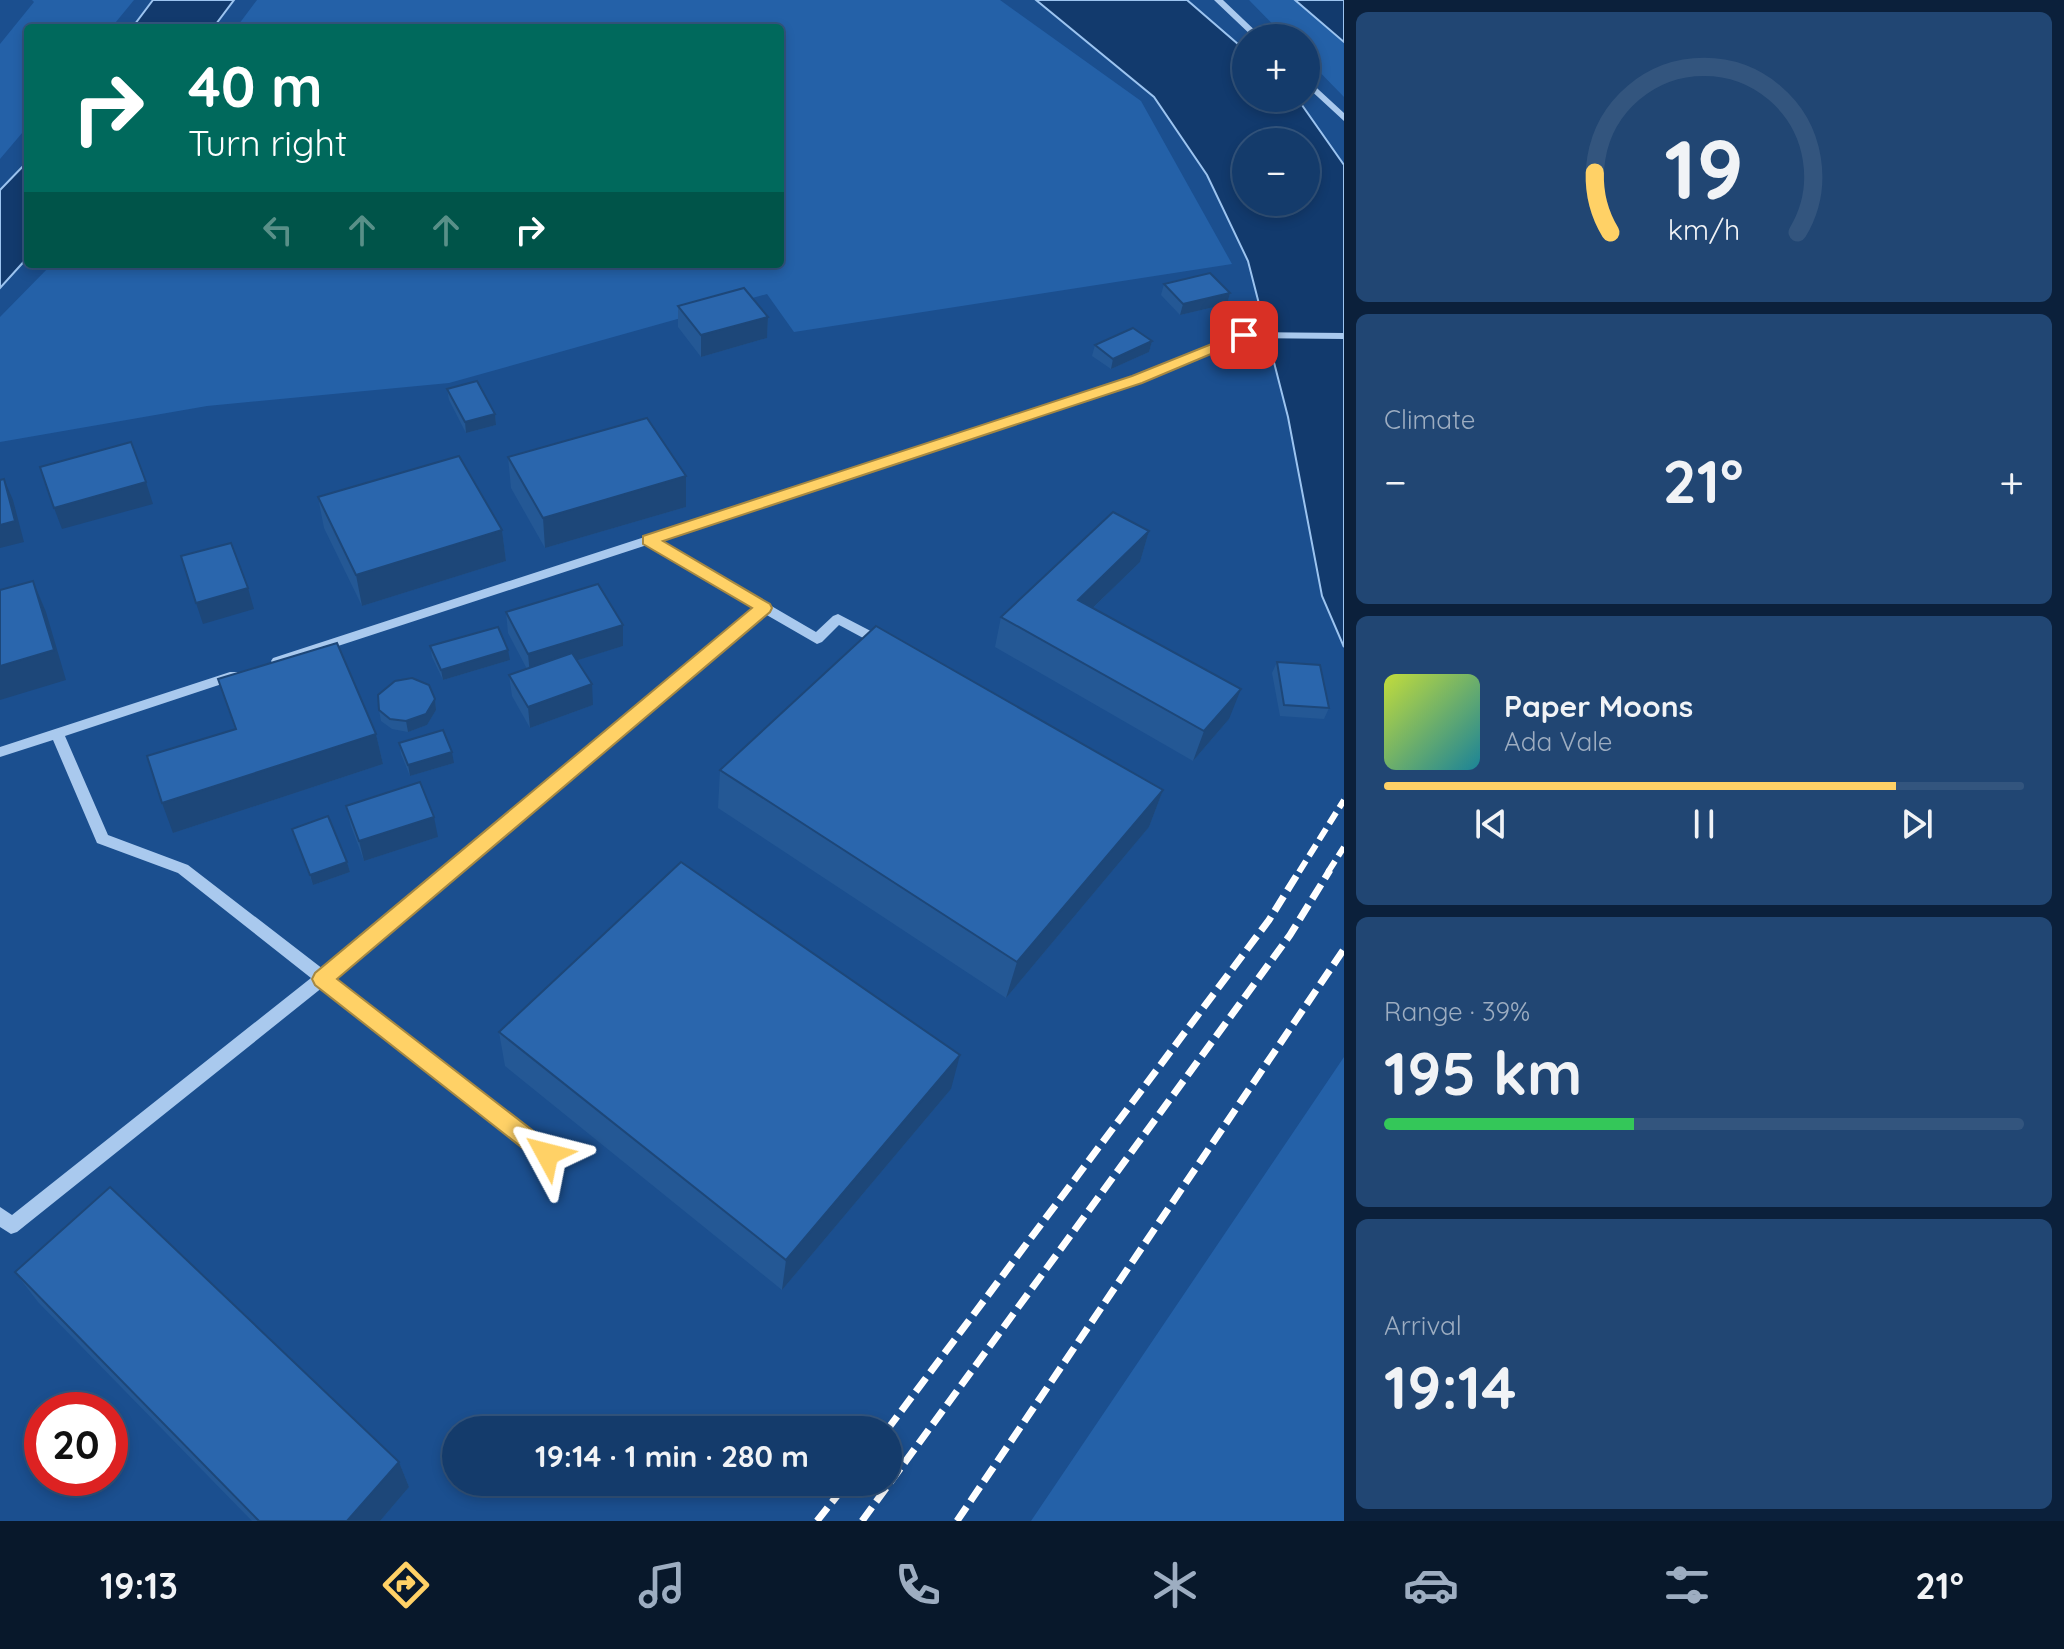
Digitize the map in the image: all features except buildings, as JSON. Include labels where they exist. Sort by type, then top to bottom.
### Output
[{"type":"street","points":[[1218,0],[1244,24]]},
{"type":"street","points":[[1320,95],[1344,118]]},
{"type":"street","points":[[269,664],[1137,380],[1244,335],[1344,336]]},
{"type":"street","points":[[649,540],[817,639],[838,619],[901,652]]},
{"type":"street","points":[[0,1215],[11,1226],[322,979],[764,608]]},
{"type":"street","points":[[0,752],[254,669]]},
{"type":"street","points":[[57,734],[102,839],[183,869],[547,1154]]},
{"type":"shaded area","points":[[32,0],[134,0],[114,24],[24,24],[24,131],[0,159],[0,44],[34,2]]},
{"type":"shaded area","points":[[153,0],[234,0],[216,24],[135,24]]},
{"type":"shaded area","points":[[257,0],[1000,0],[1141,101],[1232,264],[794,332],[767,294],[449,383],[207,406],[0,442],[0,317],[48,268],[784,268],[784,24],[239,24]]},
{"type":"shaded area","points":[[1036,0],[1187,0],[1232,39],[1232,112],[1307,112],[1318,128],[1232,128],[1232,216],[1320,216],[1320,131],[1344,165],[1344,647],[1322,596],[1288,417],[1248,261],[1207,175],[1154,97]]},
{"type":"shaded area","points":[[1249,0],[1295,0],[1344,42],[1344,97],[1320,72],[1320,24],[1272,24]]},
{"type":"shaded area","points":[[1295,0],[1344,0],[1344,42]]},
{"type":"shaded area","points":[[24,165],[24,261],[0,288],[0,190]]},
{"type":"shaded area","points":[[1344,1057],[1344,1521],[1031,1521]]},
{"type":"railway","points":[[1299,872],[1344,800]]},
{"type":"railway","points":[[1328,872],[1344,847]]},
{"type":"railway","points":[[897,1416],[1269,920],[1300,870]]},
{"type":"railway","points":[[862,1521],[1290,935],[1330,870]]},
{"type":"railway","points":[[957,1521],[1344,949]]},
{"type":"railway","points":[[817,1521],[837,1496]]},
{"type":"route","points":[[547,1154],[322,979],[764,608],[649,540],[1137,380],[1244,335]]}]
